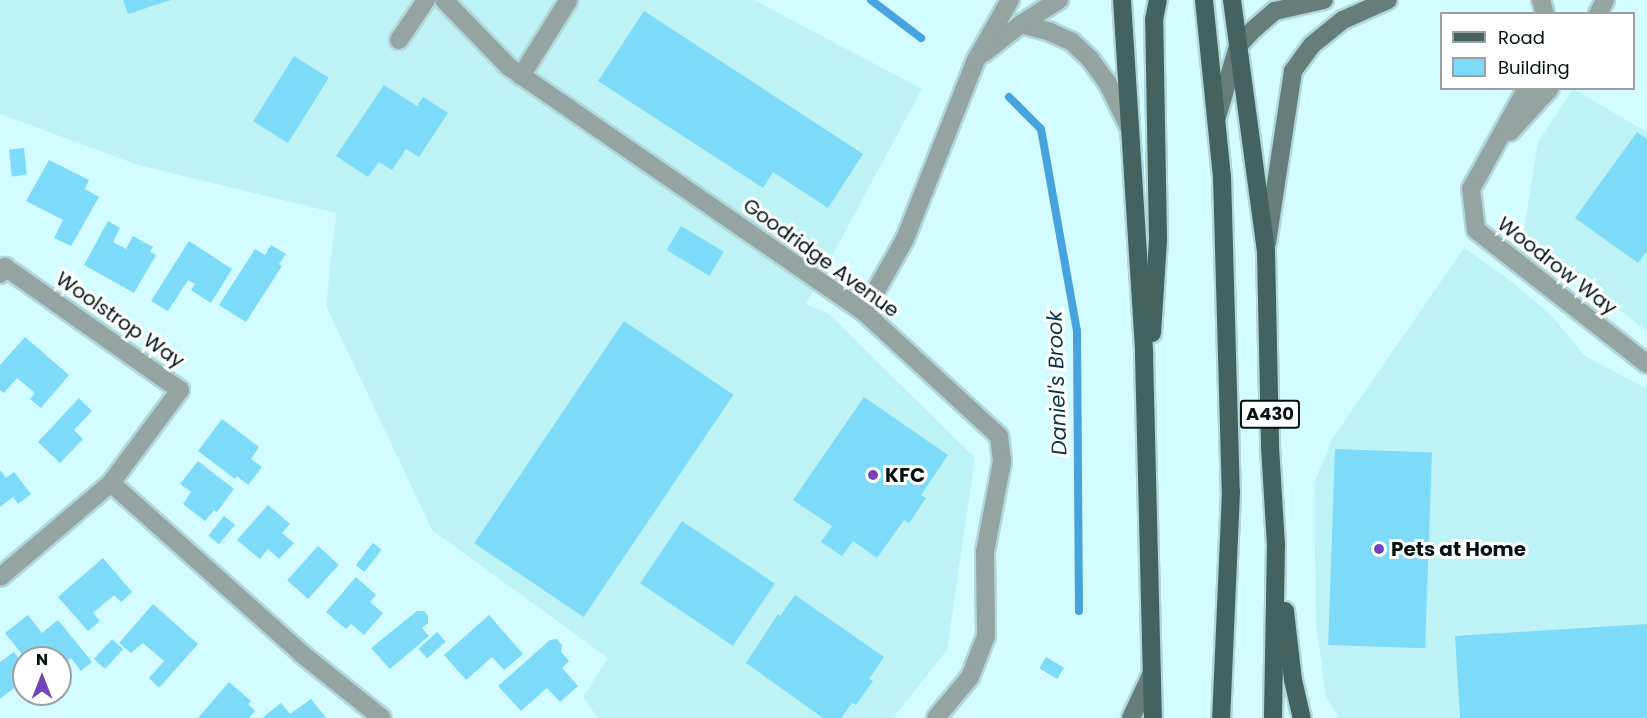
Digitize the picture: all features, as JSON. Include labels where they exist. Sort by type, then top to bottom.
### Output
[{"type":"main road","points":[[1122,0],[1146,431],[1153,718]]},
{"type":"main road","points":[[1146,431],[1158,239],[1154,20],[1158,0]]},
{"type":"main road","name":"A430","points":[[1204,0],[1222,176],[1231,492],[1221,718]]},
{"type":"main road","name":"A430","points":[[1232,0],[1266,250],[1270,447],[1276,544],[1273,718]]},
{"type":"main road","points":[[1276,544],[1293,680],[1302,718]]},
{"type":"street","points":[[399,40],[426,0]]},
{"type":"street","name":"Goodridge Avenue","points":[[444,0],[509,67],[521,76],[864,312],[999,436],[1002,462],[985,552],[987,636],[970,677],[936,718]]},
{"type":"street","points":[[864,312],[905,239],[976,60],[1010,0]]},
{"type":"street","points":[[976,60],[1021,24],[1059,0]]},
{"type":"street","points":[[1217,117],[1238,46],[1275,11],[1324,0]]},
{"type":"street","points":[[1266,250],[1293,71],[1312,45],[1342,20],[1388,0]]},
{"type":"street","points":[[521,76],[568,1]]},
{"type":"street","points":[[1021,24],[1050,32],[1071,42],[1090,59],[1107,82],[1130,129]]},
{"type":"street","name":"Woodrow Way","points":[[1526,90],[1471,189],[1476,230],[1647,364]]},
{"type":"street","name":"Woodrow Way","points":[[1491,153],[1548,90]]},
{"type":"street","name":"Woolstrop Way","points":[[0,274],[5,267],[180,390],[111,483],[0,576]]},
{"type":"street","points":[[111,483],[302,654],[382,718]]},
{"type":"street","points":[[1131,718],[1152,675]]},
{"type":"shaded area","points":[[0,0],[754,0],[922,89],[806,304],[829,314],[975,458],[947,650],[893,718],[598,718],[583,697],[608,658],[432,530],[326,306],[336,213],[138,165],[0,114]]},
{"type":"shaded area","points":[[1572,90],[1647,132],[1647,331],[1523,236],[1538,142]]},
{"type":"shaded area","points":[[1464,248],[1507,278],[1550,314],[1585,356],[1647,389],[1647,718],[1339,718],[1326,697],[1316,624],[1314,483],[1332,439]]},
{"type":"building","points":[[123,0],[171,0],[128,14]]},
{"type":"building","points":[[644,11],[863,154],[828,208],[773,172],[763,188],[598,81]]},
{"type":"building","points":[[294,56],[329,78],[288,143],[253,121]]},
{"type":"building","points":[[384,85],[417,106],[423,97],[448,113],[419,157],[406,149],[392,170],[379,162],[368,177],[336,156]]},
{"type":"building","points":[[1637,132],[1647,139],[1647,251],[1638,263],[1575,218]]},
{"type":"building","points":[[24,148],[27,175],[12,176],[9,150]]},
{"type":"building","points":[[49,160],[89,180],[85,189],[99,197],[71,246],[54,238],[63,220],[26,201]]},
{"type":"building","points":[[108,221],[120,228],[113,242],[126,249],[133,236],[153,247],[150,252],[156,255],[134,293],[84,265]]},
{"type":"building","points":[[681,226],[724,252],[709,276],[667,250]]},
{"type":"building","points":[[189,241],[232,269],[211,303],[191,290],[195,284],[188,280],[168,311],[151,301]]},
{"type":"building","points":[[271,245],[286,254],[279,264],[282,266],[246,322],[219,305],[255,249],[265,255]]},
{"type":"building","points":[[624,321],[733,395],[584,617],[474,543]]},
{"type":"building","points":[[25,337],[69,375],[41,408],[30,399],[35,393],[17,378],[4,393],[0,390],[0,365]]},
{"type":"building","name":"KFC","points":[[864,397],[948,455],[921,495],[926,498],[909,523],[904,520],[877,558],[853,541],[842,556],[821,542],[832,526],[793,500]]},
{"type":"building","points":[[79,398],[92,411],[74,430],[83,439],[60,463],[38,442]]},
{"type":"building","points":[[222,419],[259,447],[251,459],[262,467],[248,485],[237,476],[235,479],[198,451]]},
{"type":"building","name":"Pets at Home","points":[[1335,449],[1432,452],[1425,648],[1328,645]]},
{"type":"building","points":[[198,461],[234,489],[217,512],[214,510],[205,521],[183,504],[191,492],[180,484]]},
{"type":"building","points":[[0,470],[6,478],[14,472],[31,494],[18,504],[13,497],[0,507]]},
{"type":"building","points":[[268,505],[290,524],[282,533],[294,543],[279,559],[268,549],[260,559],[237,540]]},
{"type":"building","points":[[224,516],[235,525],[219,544],[208,535]]},
{"type":"building","points":[[682,521],[775,584],[733,646],[640,583]]},
{"type":"building","points":[[373,543],[382,550],[364,572],[356,565]]},
{"type":"building","points":[[318,546],[339,565],[308,599],[287,580]]},
{"type":"building","points":[[103,558],[132,592],[121,602],[114,595],[93,613],[100,621],[88,631],[58,597]]},
{"type":"building","points":[[356,577],[376,595],[370,602],[383,613],[364,635],[351,624],[346,629],[326,612]]},
{"type":"building","points":[[795,595],[884,657],[869,679],[873,681],[856,705],[852,703],[841,718],[823,718],[746,663],[778,614],[780,616]]},
{"type":"building","points":[[153,604],[198,644],[159,688],[149,678],[164,661],[143,643],[131,653],[119,643]]},
{"type":"building","points":[[417,611],[424,611],[428,616],[428,623],[422,628],[429,636],[390,669],[371,648]]},
{"type":"building","points":[[28,615],[42,633],[58,620],[92,662],[81,671],[72,659],[72,646],[15,646],[5,633]]},
{"type":"building","points":[[489,615],[523,654],[504,670],[492,657],[466,680],[444,655]]},
{"type":"building","points":[[1647,624],[1647,718],[1460,718],[1455,636]]},
{"type":"building","points":[[437,632],[446,642],[427,658],[418,649]]},
{"type":"building","points":[[112,639],[123,649],[105,669],[94,659]]},
{"type":"building","points":[[557,639],[562,645],[561,652],[569,661],[562,668],[578,686],[560,702],[547,688],[521,711],[498,686],[550,640]]},
{"type":"building","points":[[12,653],[12,690],[0,699],[0,662]]},
{"type":"building","points":[[1046,657],[1064,668],[1057,679],[1039,668]]},
{"type":"building","points":[[229,682],[251,701],[248,704],[255,711],[249,718],[198,718]]},
{"type":"building","points":[[311,699],[326,718],[262,718],[281,703],[290,714]]},
{"type":"waterway","name":"Daniel's Brook","points":[[871,0],[921,38]]},
{"type":"waterway","name":"Daniel's Brook","points":[[1009,97],[1041,129],[1077,331],[1079,611]]},
{"type":"place","name":"KFC","points":[[873,475]]},
{"type":"place","name":"Pets at Home","points":[[1379,549]]}]
